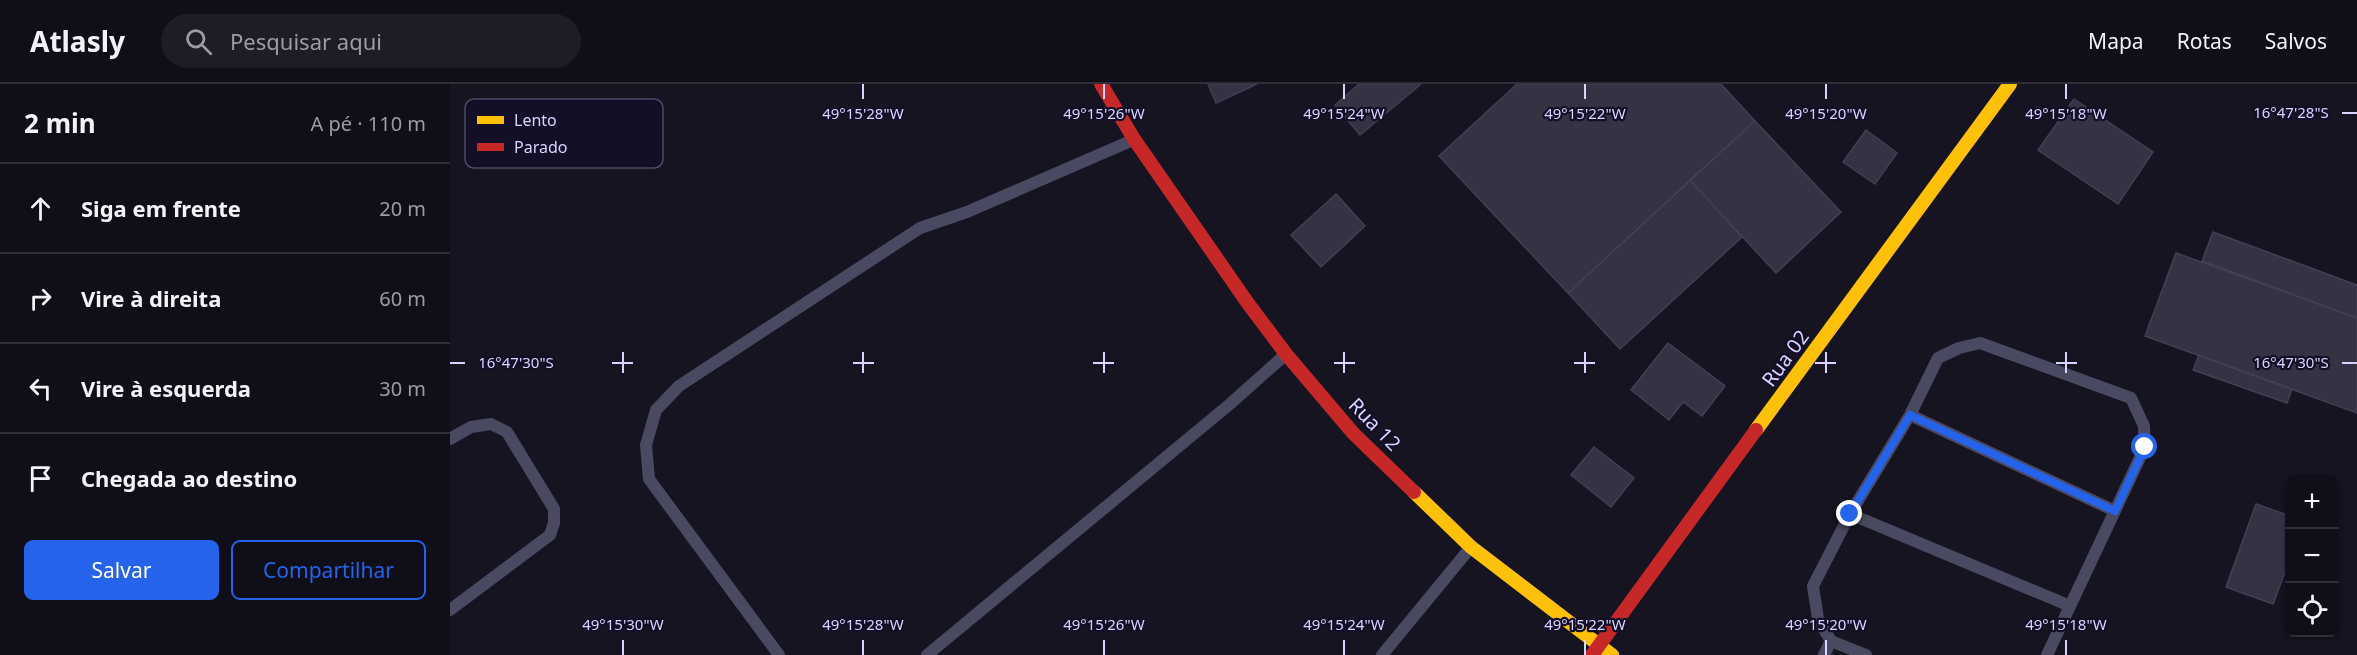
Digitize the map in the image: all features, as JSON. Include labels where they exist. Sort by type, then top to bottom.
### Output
[{"type":"street","name":"Rua 12","points":[[1101,84],[1134,139],[1247,302],[1286,354],[1353,433],[1471,547],[1595,651],[1612,655]]},
{"type":"street","name":"Rua 02","points":[[1595,651],[2010,84]]},
{"type":"lane","points":[[779,655],[649,479],[646,445],[656,410],[679,386],[920,228],[967,212],[1134,139]]},
{"type":"lane","points":[[1866,655],[1831,641],[1818,619],[1813,586],[1850,514],[1910,415],[1938,358],[1959,348],[1980,343],[2131,398],[2144,426],[2145,447],[2047,655]]},
{"type":"lane","points":[[927,655],[1230,404],[1286,354]]},
{"type":"lane","points":[[1910,415],[2115,511]]},
{"type":"lane","points":[[450,439],[471,427],[491,424],[507,432],[554,509],[554,523],[550,535],[450,610]]},
{"type":"lane","points":[[1850,514],[2070,606]]},
{"type":"lane","points":[[1382,655],[1471,547]]},
{"type":"lane","points":[[1824,655],[1831,641]]},
{"type":"building","points":[[1208,84],[1257,84],[1216,103]]},
{"type":"building","points":[[1359,84],[1420,85],[1360,135],[1335,105]]},
{"type":"building","points":[[1517,84],[1721,84],[1755,121],[1568,293],[1439,156]]},
{"type":"building","points":[[2074,99],[2153,152],[2118,204],[2038,150]]},
{"type":"building","points":[[1755,121],[1841,212],[1776,273],[1690,180]]},
{"type":"building","points":[[1866,130],[1897,153],[1875,184],[1843,162]]},
{"type":"building","points":[[1690,180],[1742,237],[1620,349],[1568,293]]},
{"type":"building","points":[[1336,194],[1365,226],[1321,267],[1291,235]]},
{"type":"building","points":[[2213,232],[2357,285],[2357,318],[2202,261]]},
{"type":"building","points":[[2176,253],[2357,318],[2357,413],[2145,336]]},
{"type":"building","points":[[1668,343],[1725,386],[1702,416],[1683,402],[1669,420],[1631,390]]},
{"type":"building","points":[[2199,355],[2292,389],[2287,403],[2193,370]]},
{"type":"building","points":[[1594,447],[1634,478],[1611,507],[1571,475]]},
{"type":"building","points":[[2256,504],[2285,514],[2285,572],[2273,604],[2226,587]]},
{"type":"traffic: slow","points":[[1756,430],[2010,84]]},
{"type":"traffic: slow","points":[[1414,492],[1471,547],[1612,655]]},
{"type":"traffic: jam","points":[[1101,84],[1134,139],[1247,302],[1286,354],[1353,433],[1414,492]]},
{"type":"traffic: jam","points":[[1592,655],[1756,430]]},
{"type":"route","points":[[1850,514],[1910,415],[2115,511],[2145,447]]}]
